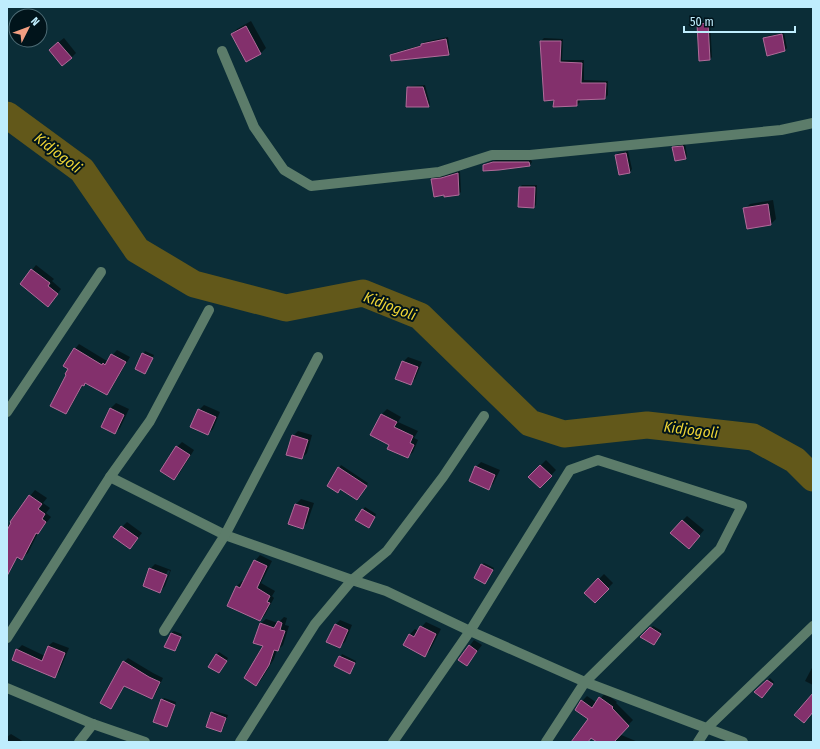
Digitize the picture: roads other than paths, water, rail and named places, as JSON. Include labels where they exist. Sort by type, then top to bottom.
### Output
[{"type":"street","points":[[222,51],[254,127],[284,170],[311,186],[439,172],[492,155],[530,155],[781,130],[813,123]]},
{"type":"street","points":[[7,412],[102,272]]},
{"type":"street","points":[[7,638],[110,477],[150,421],[209,310]]},
{"type":"street","points":[[164,631],[225,535],[318,356]]},
{"type":"street","points":[[240,742],[315,624],[352,580],[387,551],[443,477],[484,416]]},
{"type":"street","points":[[393,742],[470,631],[570,470],[598,460],[742,506],[720,550],[586,682],[546,742]]},
{"type":"street","points":[[110,477],[225,535],[352,580],[386,590],[470,631],[586,682],[743,742]]},
{"type":"street","points":[[698,742],[707,728],[813,626]]},
{"type":"street","points":[[7,688],[93,724],[145,742]]},
{"type":"street","points":[[79,742],[93,724]]},
{"type":"waterway","name":"Kidjogoli","points":[[7,115],[82,170],[137,250],[194,284],[286,308],[363,293],[420,316],[530,423],[564,434],[647,425],[753,437],[795,460],[813,478]]}]
